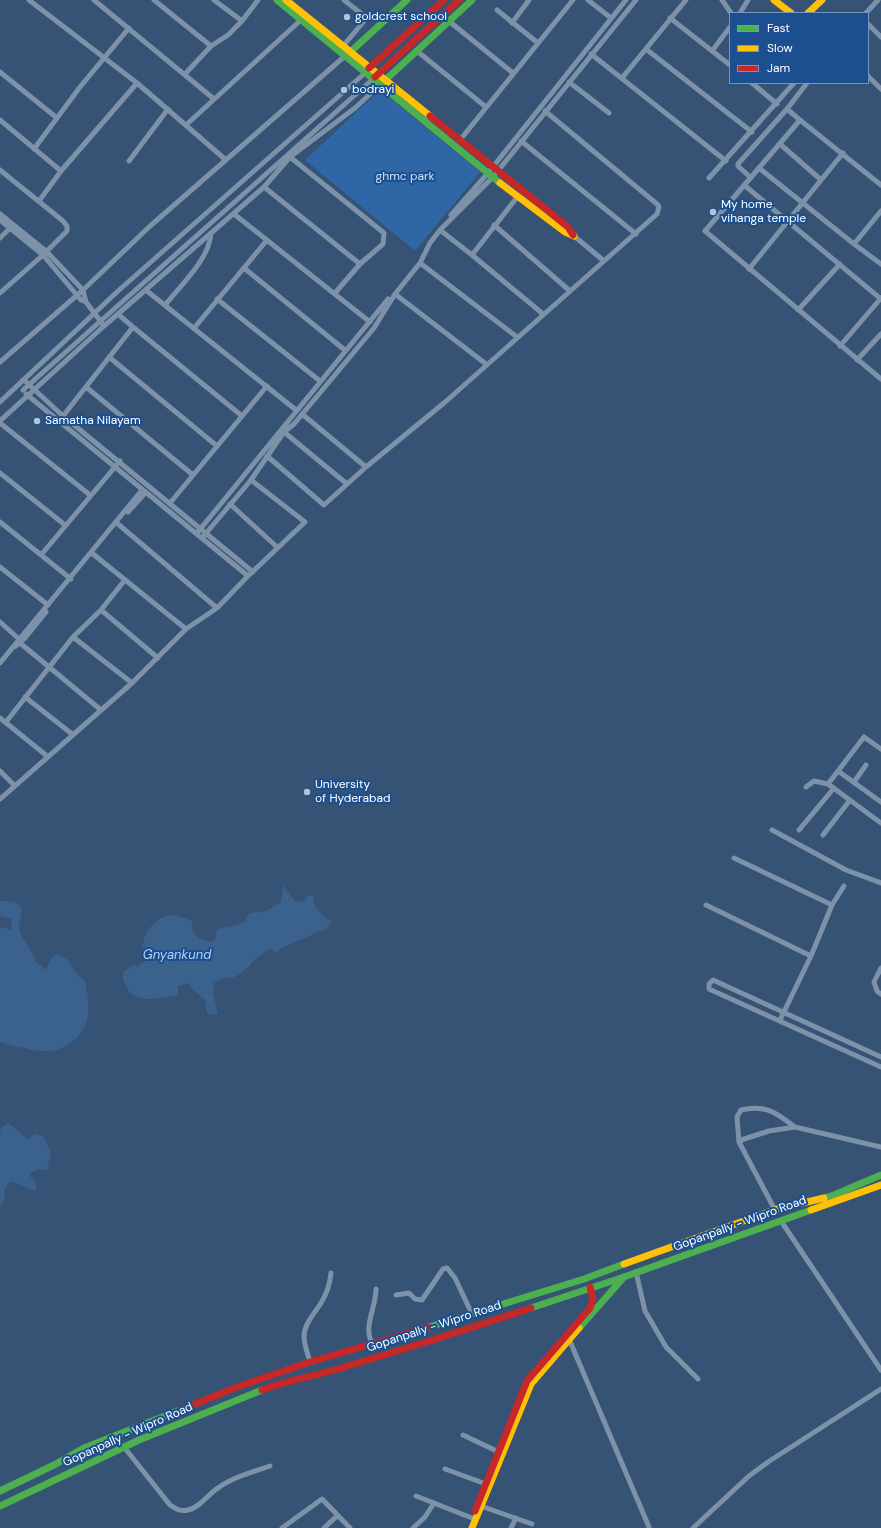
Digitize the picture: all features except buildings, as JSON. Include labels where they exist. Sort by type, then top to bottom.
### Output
[{"type":"main road","points":[[277,0],[348,54],[490,175],[565,232],[574,236]]},
{"type":"main road","points":[[286,0],[343,46],[348,54]]},
{"type":"main road","points":[[348,54],[407,0]]},
{"type":"main road","points":[[367,70],[444,0]]},
{"type":"main road","points":[[375,77],[459,0]]},
{"type":"main road","points":[[382,83],[450,22],[472,0]]},
{"type":"main road","points":[[774,0],[790,12]]},
{"type":"main road","points":[[809,12],[822,0]]},
{"type":"main road","points":[[382,83],[460,140],[568,227],[574,236]]},
{"type":"main road","name":"Gopanpally - Wipro Road","points":[[0,1491],[54,1465],[84,1448],[237,1387],[310,1362],[453,1321],[615,1269],[775,1210],[834,1195],[881,1175]]},
{"type":"main road","name":"Gopanpally - Wipro Road","points":[[0,1506],[139,1440],[280,1383],[318,1375],[467,1329],[624,1277],[881,1185]]},
{"type":"main road","points":[[468,1528],[480,1505],[531,1384],[624,1277]]},
{"type":"main road","points":[[472,1528],[486,1484],[502,1453],[527,1381],[590,1308],[593,1298],[590,1287]]},
{"type":"main road","points":[[464,1317],[467,1329]]},
{"type":"main road","points":[[453,1321],[456,1332]]},
{"type":"main road","points":[[131,1430],[139,1440]]},
{"type":"street","points":[[29,0],[137,83],[226,160]]},
{"type":"street","points":[[94,0],[214,99]]},
{"type":"street","points":[[154,0],[211,46]]},
{"type":"street","points":[[214,0],[242,21]]},
{"type":"street","points":[[185,74],[211,46],[228,35],[242,21],[258,0]]},
{"type":"street","points":[[343,46],[365,20],[363,15],[344,0]]},
{"type":"street","points":[[512,23],[529,0]]},
{"type":"street","points":[[460,140],[573,0]]},
{"type":"street","points":[[588,0],[611,18]]},
{"type":"street","points":[[202,538],[250,480],[284,432],[294,424],[374,328],[395,294],[420,262],[430,243],[490,175],[626,0]]},
{"type":"street","points":[[495,168],[521,142],[544,111],[636,0]]},
{"type":"street","points":[[622,78],[686,0]]},
{"type":"street","points":[[722,0],[730,12]]},
{"type":"street","points":[[741,12],[748,0]]},
{"type":"street","points":[[867,12],[878,0]]},
{"type":"street","points":[[497,10],[538,43]]},
{"type":"street","points":[[670,18],[729,64]]},
{"type":"street","points":[[186,125],[302,19]]},
{"type":"street","points":[[450,22],[513,73]]},
{"type":"street","points":[[869,25],[881,37]]},
{"type":"street","points":[[34,149],[104,57],[129,28]]},
{"type":"street","points":[[712,51],[729,28]]},
{"type":"street","points":[[646,49],[752,132]]},
{"type":"street","points":[[417,51],[486,107]]},
{"type":"street","points":[[0,362],[83,290],[149,227],[348,54]]},
{"type":"street","points":[[591,54],[726,161]]},
{"type":"street","points":[[0,402],[94,313],[367,70]]},
{"type":"street","points":[[0,72],[57,118]]},
{"type":"street","points":[[23,390],[375,77]]},
{"type":"street","points":[[869,77],[881,90]]},
{"type":"street","points":[[569,82],[609,113]]},
{"type":"street","points":[[39,201],[61,171],[137,83]]},
{"type":"street","points":[[90,495],[0,422],[104,326],[147,291],[264,187],[290,157],[355,108],[382,83]]},
{"type":"street","points":[[753,84],[777,104]]},
{"type":"street","points":[[709,178],[752,132],[793,84]]},
{"type":"street","points":[[750,177],[738,166],[738,164],[787,109],[806,84]]},
{"type":"street","points":[[129,161],[168,109]]},
{"type":"street","points":[[787,109],[881,185]]},
{"type":"street","points":[[267,456],[324,505],[366,467],[444,404],[486,364],[657,214],[659,207],[657,204],[544,111]]},
{"type":"street","points":[[0,120],[61,171]]},
{"type":"street","points":[[800,120],[705,231],[881,379]]},
{"type":"street","points":[[521,142],[636,234]]},
{"type":"street","points":[[780,144],[820,179]]},
{"type":"street","points":[[749,268],[801,202],[843,153]]},
{"type":"street","points":[[290,157],[384,233],[382,244],[360,264],[335,293]]},
{"type":"street","points":[[759,168],[881,264]]},
{"type":"street","points":[[0,170],[39,201],[67,226],[66,234],[0,293]]},
{"type":"street","points":[[197,534],[296,410],[418,262],[426,242],[490,175]]},
{"type":"street","points":[[744,185],[881,298],[840,346]]},
{"type":"street","points":[[264,187],[360,264]]},
{"type":"street","points":[[472,255],[518,196]]},
{"type":"street","points":[[854,244],[881,211]]},
{"type":"street","points":[[0,214],[45,253],[83,290],[86,302],[104,326]]},
{"type":"street","points":[[234,214],[370,322]]},
{"type":"street","points":[[0,220],[45,253],[81,300],[86,302]]},
{"type":"street","points":[[494,225],[570,291]]},
{"type":"street","points":[[0,238],[10,228]]},
{"type":"street","points":[[440,230],[543,314]]},
{"type":"street","points":[[166,304],[201,260],[210,244],[211,234]]},
{"type":"street","points":[[574,236],[604,261]]},
{"type":"street","points":[[195,327],[267,240]]},
{"type":"street","points":[[420,262],[517,337]]},
{"type":"street","points":[[798,310],[840,264]]},
{"type":"street","points":[[244,268],[346,350]]},
{"type":"street","points":[[147,291],[195,327],[296,410]]},
{"type":"street","points":[[395,294],[486,364]]},
{"type":"street","points":[[217,299],[320,381]]},
{"type":"street","points":[[119,315],[242,416]]},
{"type":"street","points":[[63,416],[132,327]]},
{"type":"street","points":[[857,360],[881,334]]},
{"type":"street","points":[[109,357],[217,446]]},
{"type":"street","points":[[24,380],[63,416],[120,461],[253,572]]},
{"type":"street","points":[[18,385],[144,492],[248,576]]},
{"type":"street","points":[[170,503],[267,386]]},
{"type":"street","points":[[86,387],[193,475]]},
{"type":"street","points":[[302,414],[366,467]]},
{"type":"street","points":[[289,420],[294,424]]},
{"type":"street","points":[[284,432],[347,484]]},
{"type":"street","points":[[41,555],[120,461]]},
{"type":"street","points":[[0,473],[65,525]]},
{"type":"street","points":[[0,799],[72,734],[132,683],[186,629],[217,608],[277,547],[305,522],[250,480]]},
{"type":"street","points":[[20,641],[48,605],[150,486]]},
{"type":"street","points":[[0,663],[7,653],[38,624],[71,578],[93,554],[144,492]]},
{"type":"street","points":[[230,504],[277,547]]},
{"type":"street","points":[[0,522],[71,578]]},
{"type":"street","points":[[118,524],[217,608]]},
{"type":"street","points":[[93,554],[124,581],[186,629]]},
{"type":"street","points":[[0,567],[48,605]]},
{"type":"street","points":[[6,722],[42,673],[49,668],[73,637],[100,610],[124,581]]},
{"type":"street","points":[[100,610],[158,658]]},
{"type":"street","points":[[0,622],[49,668],[101,710]]},
{"type":"street","points":[[73,637],[132,683]]},
{"type":"street","points":[[25,697],[72,734]]},
{"type":"street","points":[[0,718],[48,756]]},
{"type":"street","points":[[828,784],[864,737],[881,749]]},
{"type":"street","points":[[854,782],[866,765]]},
{"type":"street","points":[[0,771],[14,785]]},
{"type":"street","points":[[838,771],[881,802]]},
{"type":"street","points":[[806,787],[814,781],[828,784],[881,823]]},
{"type":"street","points":[[799,830],[834,788]]},
{"type":"street","points":[[824,835],[850,800]]},
{"type":"street","points":[[772,830],[846,870],[881,883]]},
{"type":"street","points":[[734,858],[832,905]]},
{"type":"street","points":[[780,1020],[811,956],[832,905],[844,886]]},
{"type":"street","points":[[706,905],[811,956]]},
{"type":"street","points":[[881,968],[874,982],[877,991],[881,994]]},
{"type":"street","points":[[881,1057],[713,980],[709,984],[709,989],[881,1067]]},
{"type":"street","points":[[775,1210],[739,1142],[737,1117],[741,1110],[750,1108],[772,1110],[795,1127]]},
{"type":"street","points":[[739,1142],[769,1131],[795,1127],[881,1147]]},
{"type":"street","points":[[782,1221],[881,1370]]},
{"type":"street","points":[[396,1295],[409,1293],[415,1299],[422,1300],[443,1269],[447,1268],[455,1278],[472,1314]]},
{"type":"street","points":[[636,1272],[645,1311],[666,1347],[698,1379]]},
{"type":"street","points":[[310,1362],[304,1339],[304,1333],[306,1326],[322,1302],[330,1281],[330,1273]]},
{"type":"street","points":[[373,1345],[368,1332],[376,1289]]},
{"type":"street","points":[[569,1339],[649,1527]]},
{"type":"street","points":[[693,1528],[749,1476],[768,1462],[881,1389]]},
{"type":"street","points":[[463,1435],[502,1453]]},
{"type":"street","points":[[124,1447],[170,1505],[180,1511],[189,1510],[198,1505],[218,1488],[236,1478],[270,1466]]},
{"type":"street","points":[[445,1469],[486,1484]]},
{"type":"street","points":[[416,1496],[472,1518]]},
{"type":"street","points":[[282,1528],[322,1499],[350,1528]]},
{"type":"street","points":[[419,1528],[434,1503]]},
{"type":"street","points":[[480,1505],[532,1524]]},
{"type":"street","points":[[324,1528],[337,1516]]},
{"type":"street","points":[[413,1528],[425,1517]]},
{"type":"street","points":[[510,1528],[516,1518]]},
{"type":"green space","name":"ghmc park","points":[[380,90],[480,172],[415,251],[305,160]]},
{"type":"water","name":"Gnyankund","points":[[283,885],[295,901],[303,902],[308,896],[313,895],[313,900],[316,907],[321,914],[331,922],[325,930],[290,944],[275,954],[273,949],[270,948],[253,961],[249,967],[235,977],[221,979],[214,983],[213,993],[218,1013],[213,1015],[207,1013],[205,1000],[192,989],[190,983],[178,986],[178,996],[149,999],[136,996],[130,992],[124,980],[124,971],[134,965],[137,967],[148,959],[143,949],[145,936],[152,925],[162,917],[174,915],[192,921],[192,931],[200,939],[211,942],[215,939],[217,930],[240,924],[244,922],[249,913],[266,911],[281,902]]},
{"type":"water","points":[[0,901],[13,902],[20,906],[22,914],[19,924],[20,932],[35,961],[46,970],[50,960],[56,954],[67,960],[77,974],[83,979],[87,991],[88,1004],[86,1024],[77,1037],[65,1047],[49,1051],[38,1051],[0,1042],[0,927],[11,930],[12,919],[0,916]]},
{"type":"water","points":[[8,1123],[28,1139],[35,1134],[43,1136],[51,1152],[47,1170],[40,1169],[32,1172],[30,1176],[36,1184],[36,1189],[33,1190],[10,1181],[4,1190],[5,1200],[0,1205],[0,1134],[1,1128]]},
{"type":"traffic: fast","points":[[277,0],[500,183]]},
{"type":"traffic: fast","points":[[347,55],[407,0]]},
{"type":"traffic: fast","points":[[381,84],[472,0]]},
{"type":"traffic: fast","points":[[824,1198],[881,1175]]},
{"type":"traffic: fast","points":[[531,1308],[624,1277],[811,1210]]},
{"type":"traffic: fast","points":[[429,1327],[584,1279],[624,1264]]},
{"type":"traffic: fast","points":[[579,1328],[624,1277]]},
{"type":"traffic: fast","points":[[0,1506],[139,1440],[262,1390]]},
{"type":"traffic: fast","points":[[0,1491],[54,1465],[84,1448],[180,1410]]},
{"type":"traffic: slow","points":[[286,0],[430,116]]},
{"type":"traffic: slow","points":[[774,0],[790,12]]},
{"type":"traffic: slow","points":[[809,12],[822,0]]},
{"type":"traffic: slow","points":[[500,183],[565,232],[574,236]]},
{"type":"traffic: slow","points":[[811,1210],[881,1185]]},
{"type":"traffic: slow","points":[[624,1264],[777,1209],[824,1198]]},
{"type":"traffic: slow","points":[[472,1528],[531,1384],[579,1328]]},
{"type":"traffic: jam","points":[[369,68],[444,0]]},
{"type":"traffic: jam","points":[[375,77],[459,0]]},
{"type":"traffic: jam","points":[[430,116],[568,227],[573,235]]},
{"type":"traffic: jam","points":[[475,1511],[527,1381],[590,1308],[593,1298],[590,1287]]},
{"type":"traffic: jam","points":[[262,1390],[282,1383],[331,1371],[389,1354],[531,1308]]},
{"type":"traffic: jam","points":[[180,1410],[237,1387],[310,1362],[429,1327]]},
{"type":"place","name":"goldcrest school","points":[[347,17]]},
{"type":"place","name":"bodrayi","points":[[344,90]]},
{"type":"place","name":"My home vihanga temple","points":[[713,212]]},
{"type":"place","name":"Samatha Nilayam","points":[[37,421]]},
{"type":"place","name":"University of Hyderabad","points":[[307,792]]}]
